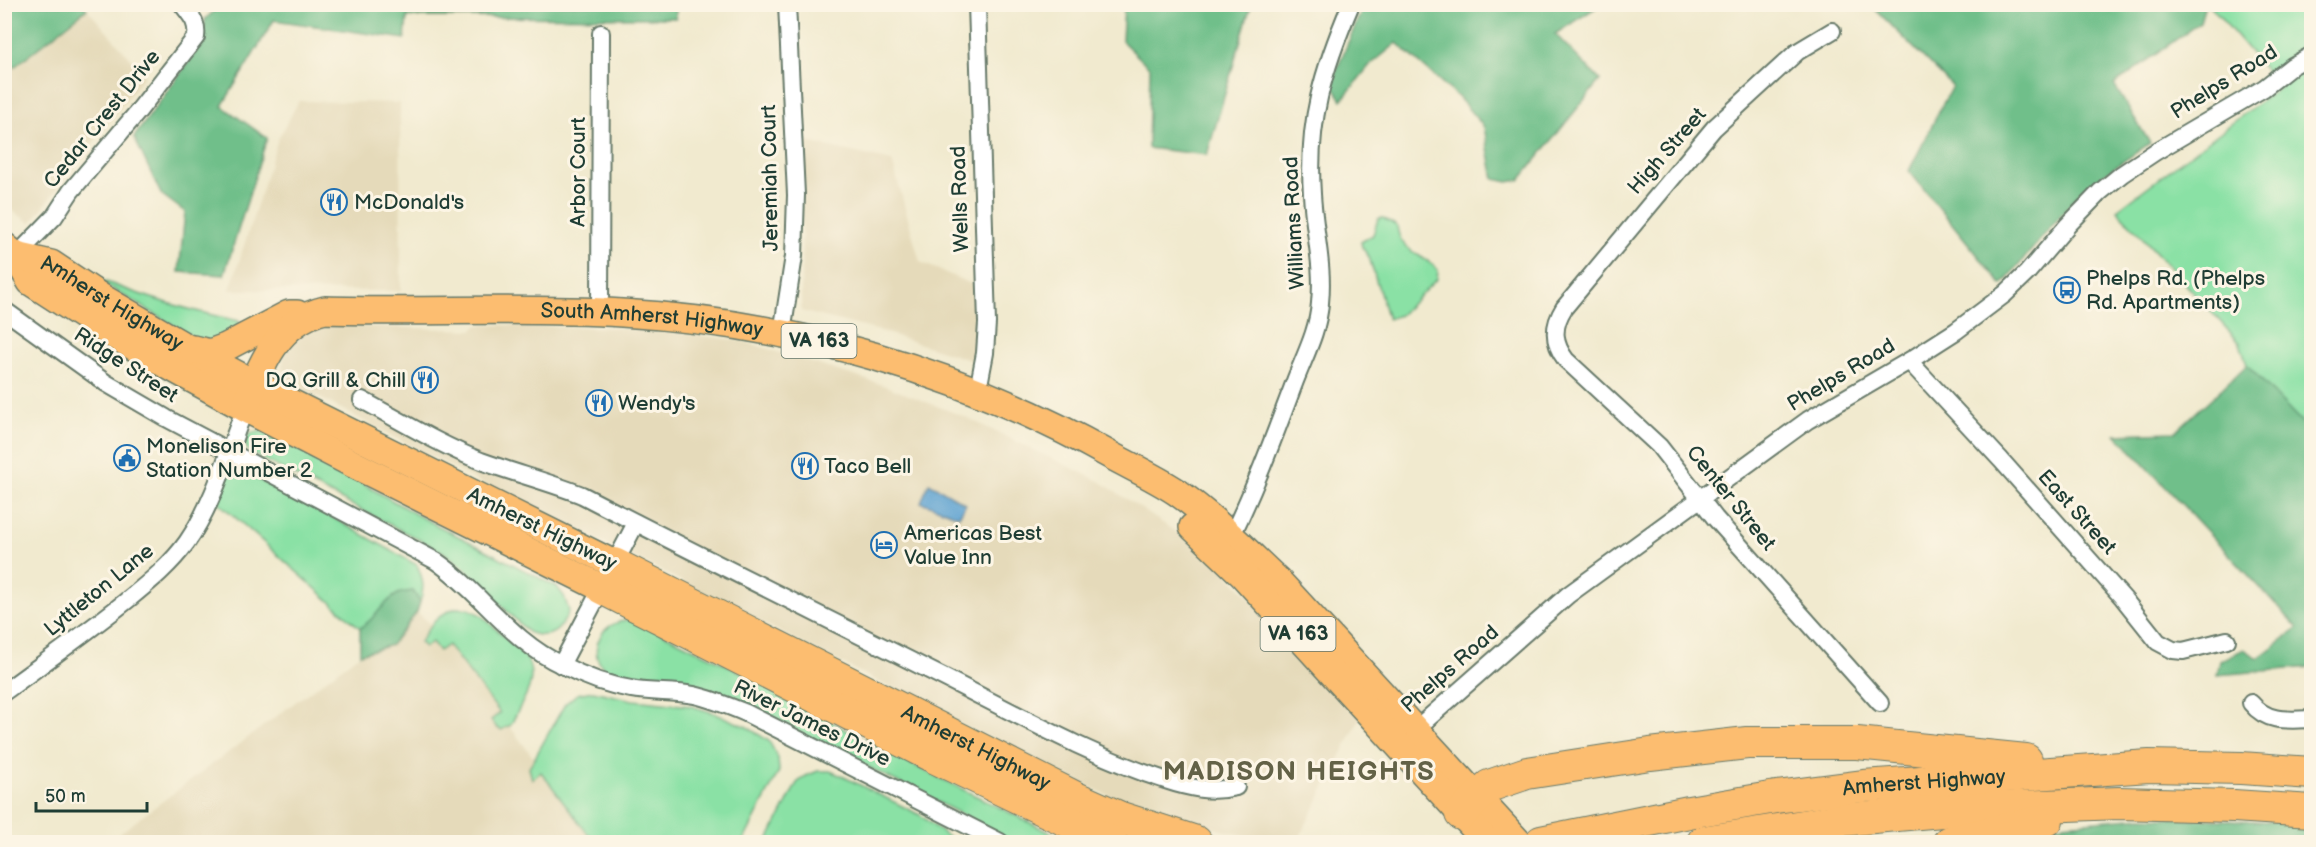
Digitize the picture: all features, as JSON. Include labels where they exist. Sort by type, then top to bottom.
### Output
[{"type":"highway","name":"Amherst Highway","points":[[608,576],[1032,806],[1111,843]]},
{"type":"highway","name":"Amherst Highway","points":[[608,576],[1074,797],[1121,818],[1196,843]]},
{"type":"highway","points":[[1475,806],[1489,786],[1527,773],[1650,754],[1747,743],[1857,743],[2044,762],[2149,766]]},
{"type":"highway","name":"Amherst Highway","points":[[1541,843],[1689,812],[1852,787],[2149,766],[2241,768],[2312,773]]},
{"type":"highway","name":"Amherst Highway","points":[[1704,843],[1840,820],[1965,809],[2119,803],[2312,811]]},
{"type":"highway","points":[[1949,843],[2062,817],[2179,806]]},
{"type":"main road","name":"Amherst Highway","points":[[10,251],[51,264],[102,298],[187,348],[254,382],[608,576]]},
{"type":"main road","name":"Amherst Highway","points":[[10,251],[31,282],[113,335],[245,408],[608,576]]},
{"type":"main road","name":"South Amherst Highway","points":[[245,408],[254,382],[279,339],[291,325],[311,314],[325,310],[600,312],[704,320],[782,333],[858,351],[978,390],[1035,415],[1177,493],[1231,537],[1277,580],[1407,737]]},
{"type":"main road","points":[[187,348],[210,352],[226,347],[288,314],[311,314]]},
{"type":"main road","name":"South Amherst Highway","points":[[1124,463],[1147,487],[1242,573],[1475,806],[1518,843]]},
{"type":"main road","name":"South Amherst Highway","points":[[1475,806],[1487,843]]},
{"type":"street","name":"Cedar Crest Drive","points":[[10,251],[54,217],[71,191],[196,37],[195,20],[182,4]]},
{"type":"street","name":"Jeremiah Court","points":[[782,333],[793,271],[796,195],[786,4]]},
{"type":"street","name":"Wells Road","points":[[977,4],[987,323],[985,353],[978,390]]},
{"type":"street","name":"Williams Road","points":[[1231,537],[1270,450],[1315,332],[1322,281],[1322,260],[1312,194],[1316,109],[1322,78],[1351,4]]},
{"type":"street","name":"High Street","points":[[1556,322],[1564,308],[1611,250],[1714,128],[1797,52],[1832,31]]},
{"type":"street","name":"Arbor Court","points":[[600,312],[601,33]]},
{"type":"street","name":"Phelps Road","points":[[1407,737],[1568,595],[1808,420],[1956,331],[2005,294],[2034,266],[2086,206],[2122,174],[2264,88],[2292,66],[2312,55]]},
{"type":"street","name":"Ridge Street","points":[[4,310],[106,383],[228,452]]},
{"type":"street","name":"Center Street","points":[[1556,322],[1555,340],[1566,360],[1659,446],[1701,499],[1881,703]]},
{"type":"street","name":"East Street","points":[[1909,361],[2001,460],[2123,598],[2158,642],[2173,650],[2183,651],[2227,640]]},
{"type":"street","points":[[362,400],[464,453],[582,495],[1042,726],[1131,768],[1206,791],[1221,791],[1236,787]]},
{"type":"street","name":"Lyttleton Lane","points":[[4,692],[104,618],[154,578],[172,560],[188,541],[203,513],[245,408]]},
{"type":"street","name":"River James Drive","points":[[228,452],[454,573],[508,628],[561,665],[593,679],[629,689],[693,695],[720,702],[996,842]]},
{"type":"street","points":[[561,665],[636,523]]},
{"type":"street","points":[[2251,703],[2262,715],[2271,718],[2312,719]]},
{"type":"shaded area","points":[[87,9],[145,75],[31,223],[5,206],[4,67],[14,68]]},
{"type":"shaded area","points":[[299,101],[400,103],[401,291],[230,290],[278,139]]},
{"type":"shaded area","points":[[803,141],[892,161],[920,262],[976,286],[973,361],[884,332],[801,311]]},
{"type":"shaded area","points":[[333,322],[349,326],[472,330],[479,325],[644,328],[742,341],[880,384],[965,417],[1101,482],[1209,554],[1361,716],[1297,842],[1270,842],[1134,808],[957,722],[638,559],[503,494],[286,380],[282,366],[287,346],[303,331]]},
{"type":"shaded area","points":[[417,612],[450,642],[510,727],[598,842],[108,842],[360,654],[391,645]]},
{"type":"green space","points":[[5,4],[83,5],[87,9],[13,68],[5,67]]},
{"type":"green space","points":[[221,5],[676,5],[676,18],[407,17],[405,39],[274,20],[222,106],[267,138],[224,275],[179,272],[185,212],[161,194],[134,137],[203,42],[205,19]]},
{"type":"green space","points":[[1124,5],[1251,5],[1207,155],[1148,148],[1150,68],[1122,41]]},
{"type":"green space","points":[[1364,5],[1600,5],[1555,34],[1600,80],[1520,180],[1508,182],[1494,179],[1484,127],[1459,98],[1397,43],[1369,66],[1342,100],[1331,83]]},
{"type":"green space","points":[[1871,5],[2205,5],[2200,22],[2114,85],[2150,143],[2083,189],[2002,285],[1909,171],[1952,86]]},
{"type":"green space","points":[[2210,5],[2311,5],[2311,432],[2247,365],[2240,343],[2117,210],[2280,87]]},
{"type":"green space","points":[[1383,218],[1397,226],[1399,235],[1407,248],[1438,270],[1437,279],[1400,315],[1388,319],[1369,257],[1361,242],[1373,235],[1378,219]]},
{"type":"green space","points":[[89,275],[163,302],[239,321],[241,326],[210,347]]},
{"type":"green space","points":[[2247,365],[2311,432],[2311,667],[2217,675],[2220,661],[2244,649],[2258,658],[2298,628],[2116,434],[2175,432]]},
{"type":"green space","points":[[263,431],[322,460],[419,516],[557,587],[564,596],[569,611],[562,624],[549,635],[536,635],[528,632],[465,569],[443,552],[249,452],[245,444],[248,435]]},
{"type":"green space","points":[[239,470],[321,511],[417,565],[423,583],[420,602],[413,591],[381,609],[369,623],[360,628],[218,502],[227,475]]},
{"type":"green space","points":[[413,591],[420,602],[417,612],[391,645],[360,654],[360,628],[392,597]]},
{"type":"green space","points":[[456,608],[469,609],[481,615],[526,657],[530,666],[528,692],[511,725],[501,730],[491,720],[500,713],[448,645],[439,651],[432,642],[425,647],[420,642],[435,621]]},
{"type":"green space","points":[[633,619],[737,670],[873,745],[1069,842],[1013,842],[729,697],[698,687],[639,681],[612,673],[602,667],[597,657],[596,650],[599,640],[610,626]]},
{"type":"green space","points":[[593,691],[633,700],[691,706],[747,727],[769,741],[778,758],[779,771],[743,842],[594,842],[541,772],[532,779],[529,768],[565,704],[577,694]]},
{"type":"green space","points":[[818,771],[830,771],[842,776],[920,815],[954,842],[767,842],[797,783]]},
{"type":"green space","points":[[2142,817],[2311,823],[2311,842],[1989,842],[2063,824]]},
{"type":"water","points":[[929,483],[966,504],[959,516],[921,502]]},
{"type":"place","name":"McDonald's","points":[[334,202]]},
{"type":"place","name":"Phelps Rd. (Phelps Rd. Apartments)","points":[[2067,290]]},
{"type":"place","name":"DQ Grill & Chill","points":[[425,380]]},
{"type":"place","name":"Wendy's","points":[[599,403]]},
{"type":"place","name":"Monelison Fire Station Number 2","points":[[127,458]]},
{"type":"place","name":"Taco Bell","points":[[805,466]]},
{"type":"place","name":"Americas Best Value Inn","points":[[884,545]]},
{"type":"district","name":"MADISON HEIGHTS","points":[[1299,772]]}]
